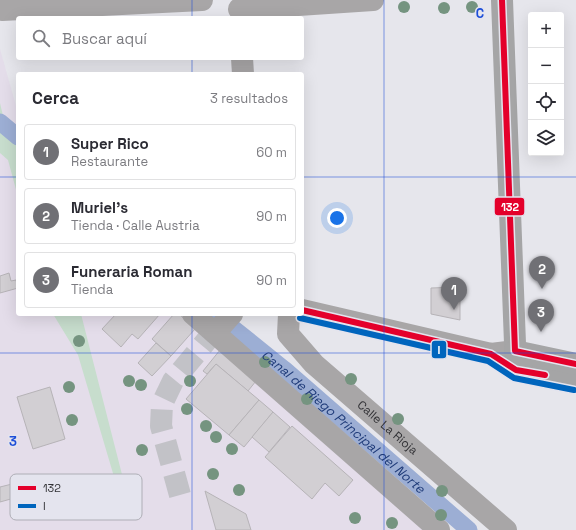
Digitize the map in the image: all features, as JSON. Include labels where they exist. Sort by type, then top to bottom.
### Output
[{"type":"highway","points":[[502,0],[516,360]]},
{"type":"highway","points":[[516,360],[576,364]]},
{"type":"highway","points":[[516,360],[552,377],[576,382]]},
{"type":"street","points":[[2,10],[202,0]]},
{"type":"street","points":[[239,9],[374,0]]},
{"type":"street","points":[[242,60],[243,72]]},
{"type":"street","points":[[304,310],[516,360]]},
{"type":"street","points":[[199,316],[222,324],[439,530]]},
{"type":"street","name":"Calle La Rioja","points":[[289,316],[288,334],[314,364],[506,530]]},
{"type":"shaded area","points":[[0,49],[16,106],[16,316],[181,316],[425,530],[0,530]]},
{"type":"green space","points":[[0,103],[8,137],[16,143],[16,190],[8,160],[0,153]]},
{"type":"green space","points":[[54,316],[82,316],[122,474],[113,474],[78,355]]},
{"type":"building","points":[[9,273],[11,281],[16,280],[16,289],[0,293],[0,276]]},
{"type":"building","points":[[460,287],[460,320],[431,314],[431,288]]},
{"type":"building","points":[[114,316],[158,316],[138,339],[132,334],[121,347],[102,329]]},
{"type":"building","points":[[172,316],[181,316],[195,329],[171,356],[152,339]]},
{"type":"building","points":[[156,343],[171,356],[152,376],[138,363]]},
{"type":"building","points":[[220,350],[256,381],[248,391],[216,364],[207,374],[203,371]]},
{"type":"building","points":[[216,364],[259,400],[229,435],[186,399]]},
{"type":"building","points":[[50,387],[65,439],[33,449],[17,397]]},
{"type":"building","points":[[259,400],[273,412],[244,447],[229,435]]},
{"type":"building","points":[[273,412],[290,427],[269,452],[252,437]]},
{"type":"building","points":[[292,426],[353,480],[339,496],[325,483],[312,499],[265,457]]},
{"type":"building","points":[[10,484],[10,499],[0,502],[0,487]]},
{"type":"building","points":[[205,491],[246,514],[251,530],[216,530]]},
{"type":"waterway","name":"Canal de Riego Principal del Norte","points":[[0,122],[16,135]]},
{"type":"waterway","name":"Canal de Riego Principal del Norte","points":[[219,316],[284,369],[469,530]]},
{"type":"tunnel","points":[[180,495],[161,426],[162,404],[173,381],[207,340],[215,333]]},
{"type":"transit line","name":"132","points":[[502,0],[515,351],[576,364]]},
{"type":"transit line","name":"132","points":[[304,310],[491,354],[516,370],[545,375]]},
{"type":"transit line","name":"I","points":[[300,318],[488,361],[514,378],[574,390]]},
{"type":"place","name":"Muriel's","points":[[542,289]]},
{"type":"place","name":"Super Rico","points":[[454,310]]},
{"type":"place","name":"Funeraria Roman","points":[[541,332]]}]
